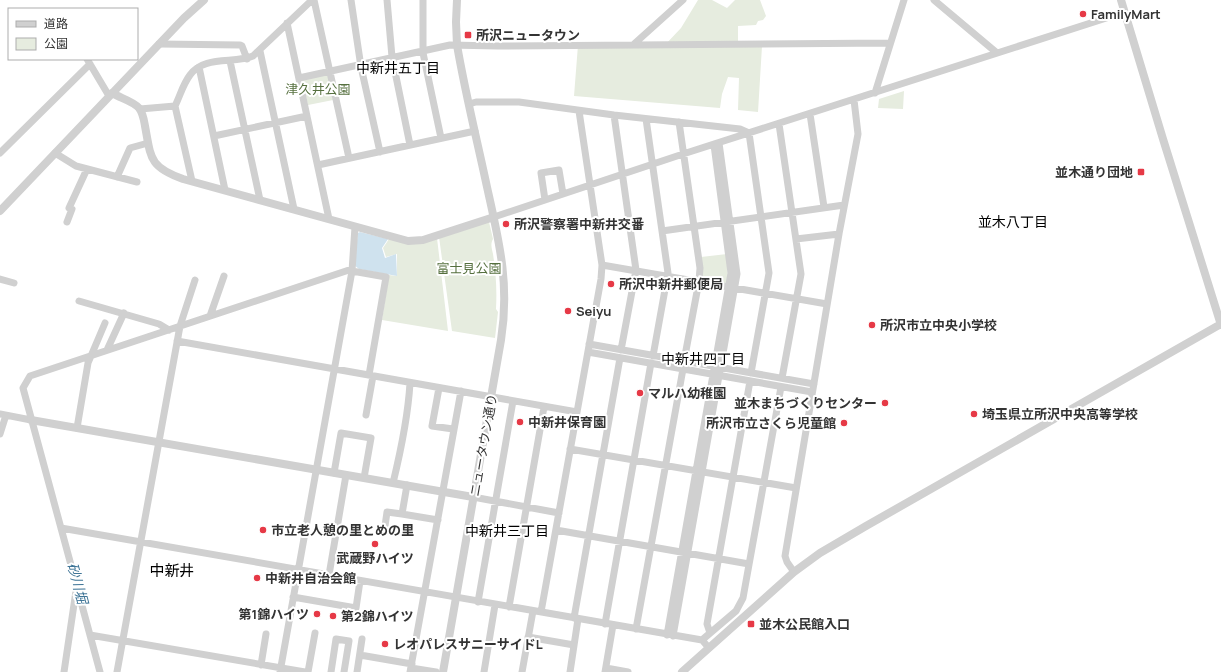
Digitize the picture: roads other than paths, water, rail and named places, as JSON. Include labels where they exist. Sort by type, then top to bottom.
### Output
[{"type":"street","points":[[0,211],[184,18],[204,0]]},
{"type":"street","points":[[192,181],[175,106],[190,74],[199,67],[210,63],[247,59],[254,56],[287,23],[313,0],[349,158]]},
{"type":"street","points":[[351,0],[361,64],[380,152]]},
{"type":"street","points":[[387,0],[392,58],[410,145]]},
{"type":"street","points":[[423,0],[423,50],[442,138]]},
{"type":"street","name":"ニュータウン通り","points":[[443,672],[502,333],[505,296],[502,260],[494,217],[457,45],[456,22],[458,0]]},
{"type":"street","points":[[634,44],[683,0]]},
{"type":"street","points":[[875,93],[904,0]]},
{"type":"street","points":[[934,0],[997,53]]},
{"type":"street","points":[[682,672],[794,572],[820,553],[1221,325],[1162,139],[1121,0]]},
{"type":"street","points":[[140,109],[152,157],[161,169],[169,174],[355,227],[416,241],[1125,12]]},
{"type":"street","points":[[287,23],[329,219]]},
{"type":"street","points":[[299,78],[450,44],[890,43]]},
{"type":"street","points":[[159,44],[240,45],[242,46],[247,59]]},
{"type":"street","points":[[260,51],[294,209]]},
{"type":"street","points":[[230,61],[260,200]]},
{"type":"street","points":[[0,153],[88,62],[111,95],[140,109],[175,106]]},
{"type":"street","points":[[199,67],[225,190]]},
{"type":"street","points":[[794,572],[785,556],[844,205],[858,134],[854,100]]},
{"type":"street","points":[[469,104],[476,102],[519,102],[579,111],[740,129],[749,133]]},
{"type":"street","points":[[541,612],[600,284],[602,264],[579,111]]},
{"type":"street","points":[[810,114],[824,207]]},
{"type":"street","points":[[614,115],[636,270],[621,350]]},
{"type":"street","points":[[214,136],[307,116]]},
{"type":"street","points":[[646,119],[668,273],[653,356]]},
{"type":"street","points":[[679,122],[700,268],[699,281],[684,361]]},
{"type":"street","points":[[779,124],[800,274],[782,378]]},
{"type":"street","points":[[318,165],[475,131]]},
{"type":"street","points":[[749,133],[769,273],[751,373]]},
{"type":"street","points":[[117,177],[130,148],[148,143]]},
{"type":"street","points":[[670,635],[732,287],[727,222],[716,144]]},
{"type":"street","points":[[55,153],[76,166],[137,182]]},
{"type":"street","points":[[67,222],[72,209],[69,208],[87,169]]},
{"type":"street","points":[[545,200],[542,173],[559,170],[563,194]]},
{"type":"street","points":[[662,231],[844,205]]},
{"type":"street","points":[[281,670],[333,369],[352,270],[355,227]]},
{"type":"street","points":[[796,239],[839,234]]},
{"type":"street","points":[[602,264],[827,304]]},
{"type":"street","points":[[100,672],[23,388],[30,376],[352,270],[386,277],[366,414]]},
{"type":"street","points":[[210,316],[224,276]]},
{"type":"street","points":[[0,279],[14,283]]},
{"type":"street","points":[[117,672],[177,341],[180,326],[195,280]]},
{"type":"street","points":[[79,301],[159,324],[169,330]]},
{"type":"street","points":[[107,350],[124,313]]},
{"type":"street","points":[[76,428],[90,356],[105,323]]},
{"type":"street","points":[[177,341],[577,412]]},
{"type":"street","points":[[589,344],[814,384]]},
{"type":"street","points":[[588,352],[812,392]]},
{"type":"street","points":[[570,672],[576,618],[589,535],[620,358]]},
{"type":"street","points":[[606,624],[651,364]]},
{"type":"street","points":[[636,629],[683,369]]},
{"type":"street","points":[[710,634],[707,624],[750,381]]},
{"type":"street","points":[[393,483],[404,438],[410,383]]},
{"type":"street","points":[[702,640],[736,611],[741,603],[781,387]]},
{"type":"street","points":[[439,388],[432,426],[453,429]]},
{"type":"street","points":[[411,668],[461,391]]},
{"type":"street","points":[[478,602],[514,401]]},
{"type":"street","points":[[509,607],[544,407]]},
{"type":"street","points":[[0,434],[3,414],[559,513]]},
{"type":"street","points":[[334,473],[341,433],[371,438],[364,478]]},
{"type":"street","points":[[570,448],[796,488]]},
{"type":"street","points":[[329,575],[346,475]]},
{"type":"street","points":[[402,514],[407,486]]},
{"type":"street","points":[[385,526],[387,512],[438,520]]},
{"type":"street","points":[[61,528],[702,640],[709,648]]},
{"type":"street","points":[[556,530],[749,564]]},
{"type":"street","points":[[293,597],[356,608],[360,581]]},
{"type":"street","points":[[64,672],[77,587]]},
{"type":"street","points":[[484,672],[495,605]]},
{"type":"street","points":[[522,672],[533,611]]},
{"type":"street","points":[[613,625],[606,670],[628,672]]},
{"type":"street","points":[[308,672],[315,633]]},
{"type":"street","points":[[260,665],[266,634]]},
{"type":"street","points":[[90,635],[281,670],[301,672]]},
{"type":"street","points":[[528,637],[574,645]]},
{"type":"street","points":[[331,672],[336,639],[349,641],[344,672]]},
{"type":"street","points":[[357,672],[362,640]]},
{"type":"street","points":[[360,655],[411,668],[436,672]]},
{"type":"water","points":[[360,232],[388,239],[382,248],[385,258],[396,254],[397,276],[359,269],[354,265],[358,233]]},
{"type":"place","name":"FamilyMart","points":[[1083,14]]},
{"type":"place","name":"所沢ニュータウン","points":[[468,35]]},
{"type":"place","name":"並木通り団地","points":[[1141,172]]},
{"type":"place","name":"所沢警察署中新井交番","points":[[506,224]]},
{"type":"place","name":"所沢中新井郵便局","points":[[611,284]]},
{"type":"place","name":"Seiyu","points":[[568,311]]},
{"type":"place","name":"所沢市立中央小学校","points":[[872,325]]},
{"type":"place","name":"マルハ幼稚園","points":[[640,393]]},
{"type":"place","name":"並木まちづくりセンター","points":[[885,403]]},
{"type":"place","name":"埼玉県立所沢中央高等学校","points":[[974,414]]},
{"type":"place","name":"中新井保育園","points":[[520,422]]},
{"type":"place","name":"所沢市立さくら児童館","points":[[844,423]]},
{"type":"place","name":"市立老人憩の里とめの里","points":[[263,530]]},
{"type":"place","name":"武蔵野ハイツ","points":[[375,544]]},
{"type":"place","name":"中新井自治会館","points":[[257,578]]},
{"type":"place","name":"第1錦ハイツ","points":[[317,614]]},
{"type":"place","name":"第2錦ハイツ","points":[[333,616]]},
{"type":"place","name":"並木公民館入口","points":[[751,624]]},
{"type":"place","name":"レオパレスサニーサイドL","points":[[385,644]]},
{"type":"district","name":"中新井五丁目","points":[[398,67]]},
{"type":"district","name":"並木八丁目","points":[[1013,221]]},
{"type":"district","name":"中新井四丁目","points":[[703,358]]},
{"type":"district","name":"中新井三丁目","points":[[507,530]]},
{"type":"district","name":"中新井","points":[[172,570]]},
{"type":"park label","name":"津久井公園","points":[[318,89]]},
{"type":"park label","name":"富士見公園","points":[[469,268]]},
{"type":"water label","name":"砂川堀","points":[[78,583]]}]
